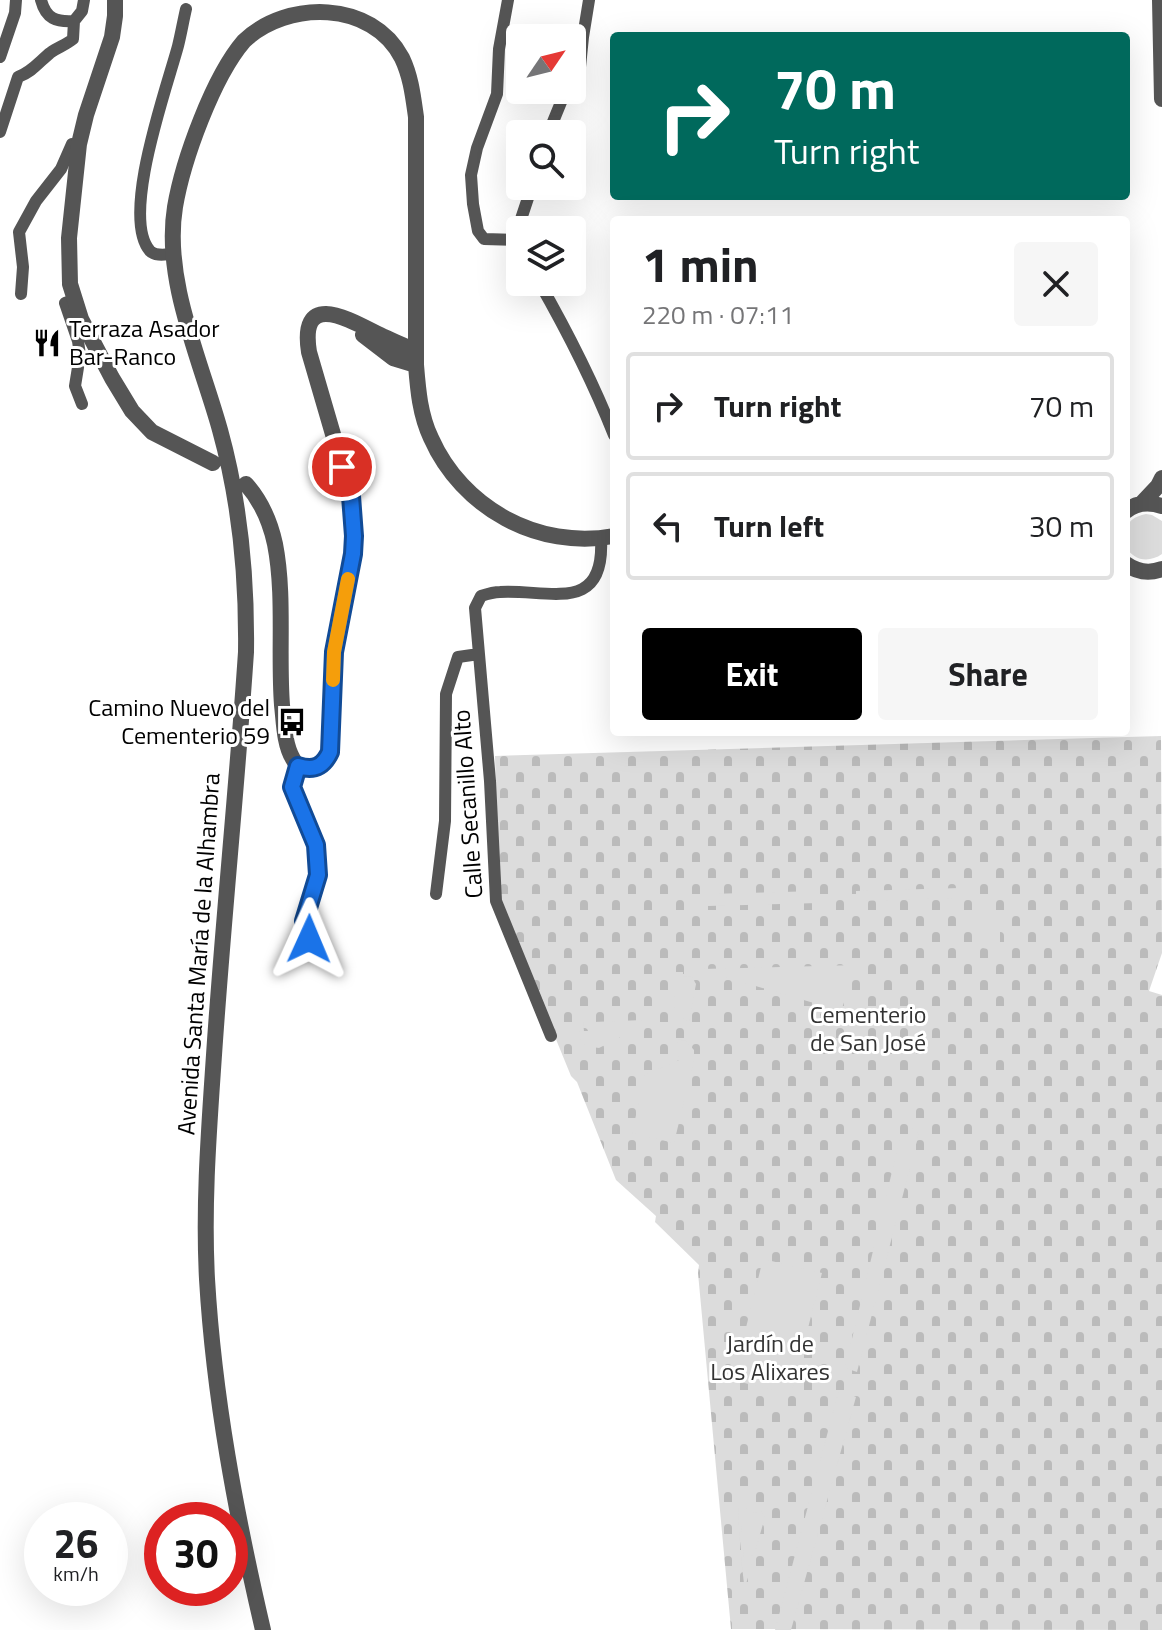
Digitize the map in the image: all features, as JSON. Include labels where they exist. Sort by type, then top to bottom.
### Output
[{"type":"street","points":[[0,57],[15,13],[16,0]]},
{"type":"street","points":[[41,0],[49,16],[61,22],[74,21]]},
{"type":"street","points":[[0,132],[18,77],[29,73],[53,50],[73,39],[74,21],[82,11],[84,0]]},
{"type":"street","points":[[115,0],[112,37],[79,144],[68,266],[74,300],[98,353],[132,411],[152,432],[213,463]]},
{"type":"street","points":[[506,243],[484,239],[478,231],[471,175],[477,148],[497,94],[499,49],[508,0]]},
{"type":"street","points":[[585,24],[589,0]]},
{"type":"street","points":[[1160,0],[1162,99]]},
{"type":"street","name":"Avenida Santa María de la Alhambra","points":[[263,1630],[221,1426],[207,1276],[207,1160],[244,687],[244,569],[228,464],[180,295],[174,254],[174,210],[192,143],[211,97],[231,58],[246,38],[265,22],[289,11],[326,6],[364,19],[385,34],[401,56],[411,83],[416,117],[416,358],[418,397],[430,438],[462,485],[486,508],[511,522],[532,531],[563,538],[607,537]]},
{"type":"street","points":[[174,254],[150,251],[139,217],[149,147],[186,9]]},
{"type":"street","points":[[21,294],[23,267],[19,232],[36,201],[61,169],[72,144],[79,144]]},
{"type":"street","points":[[547,296],[610,425]]},
{"type":"street","points":[[74,300],[65,303],[78,341],[80,355],[75,386],[82,404]]},
{"type":"street","points":[[246,484],[265,511],[276,548],[281,691],[284,726],[292,758],[298,766],[307,769],[319,767],[330,752],[334,652],[354,536],[351,496],[309,352],[308,326],[317,315],[326,313],[357,322],[416,358]]},
{"type":"street","points":[[343,318],[393,358],[418,397]]},
{"type":"street","points":[[383,336],[395,335],[416,321]]},
{"type":"street","points":[[393,358],[416,358]]},
{"type":"street","points":[[1130,509],[1142,503],[1162,478]]},
{"type":"street","points":[[1142,503],[1162,506]]},
{"type":"street","name":"Calle Secanillo Alto","points":[[551,1036],[496,901],[490,781],[475,608],[481,596],[500,592],[556,595],[576,592],[590,584],[599,571],[607,537]]},
{"type":"street","points":[[1130,566],[1147,572],[1162,569]]},
{"type":"street","name":"Calle Secanillo Alto","points":[[436,894],[445,821],[446,694],[458,657],[479,654]]},
{"type":"street","points":[[298,766],[292,787],[316,845],[318,875],[304,921],[309,939]]},
{"type":"green space","points":[[1152,515],[1162,521],[1162,554],[1157,557],[1137,558],[1130,552],[1130,522],[1139,516]]},
{"type":"green space","name":"Cementerio de San José","points":[[1161,736],[1162,953],[1149,991],[1162,995],[1162,1630],[731,1629],[699,1265],[655,1222],[656,1216],[616,1180],[499,900],[495,756]]},
{"type":"green space","points":[[959,888],[959,898],[856,901],[856,891]]},
{"type":"green space","points":[[819,891],[819,903],[708,906],[708,894]]},
{"type":"green space","points":[[1000,910],[1000,951],[977,947],[977,911]]},
{"type":"green space","points":[[857,965],[841,1011],[725,977],[703,980],[701,969]]},
{"type":"green space","points":[[673,972],[683,972],[683,976],[692,977],[696,984],[689,1021],[675,1016]]},
{"type":"green space","points":[[643,1020],[643,1026],[599,1048],[585,1046],[580,1038],[578,1024],[583,1022],[584,1031],[593,1031],[593,1022]]},
{"type":"green space","points":[[677,1039],[686,1041],[694,1050],[694,1060],[674,1143],[632,1133],[645,1075],[679,1060]]},
{"type":"green space","points":[[911,1128],[919,1133],[857,1372],[845,1368],[901,1134],[909,1136]]},
{"type":"green space","name":"Jardín de Los Alixares","points":[[763,1259],[822,1273],[791,1395],[733,1380]]},
{"type":"green space","points":[[839,1390],[856,1397],[791,1630],[775,1630]]},
{"type":"green space","points":[[739,1506],[753,1512],[761,1511],[765,1517],[746,1584],[741,1557],[744,1556],[739,1532],[742,1532]]},
{"type":"slow traffic","points":[[333,680],[334,652],[348,579]]},
{"type":"place","name":"Terraza Asador Bar-Ranco","points":[[47,343]]},
{"type":"place","name":"Camino Nuevo del Cementerio 59","points":[[292,722]]},
{"type":"route","points":[[309,939],[304,921],[318,875],[316,845],[292,787],[298,766],[307,769],[319,767],[330,752],[334,652],[354,536],[351,496],[342,467]]}]
